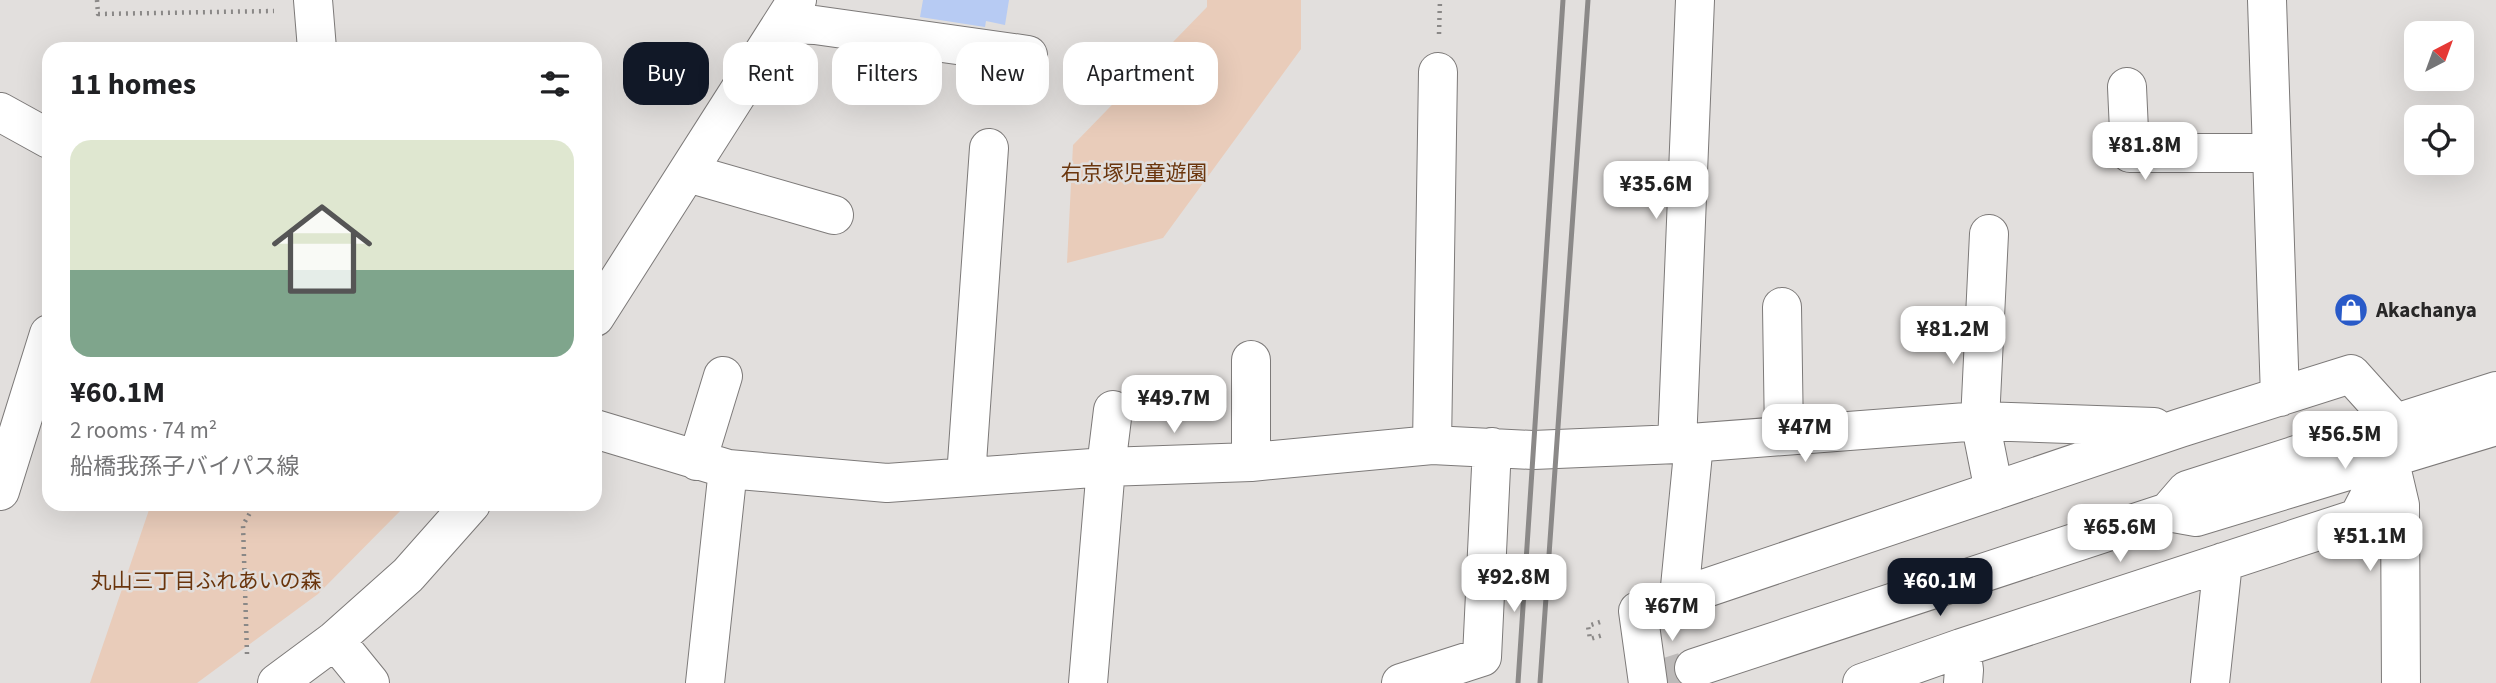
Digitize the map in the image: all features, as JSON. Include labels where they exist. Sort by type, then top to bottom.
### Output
[{"type":"street","points":[[1679,597],[1686,444],[1695,0]]},
{"type":"street","points":[[2267,0],[2280,397]]},
{"type":"street","points":[[313,6],[316,42]]},
{"type":"street","points":[[602,306],[790,12],[815,25],[956,45]]},
{"type":"street","points":[[1432,445],[1438,72]]},
{"type":"street","points":[[2127,87],[2130,152],[2272,153]]},
{"type":"street","points":[[0,112],[42,135]]},
{"type":"street","points":[[966,477],[989,148]]},
{"type":"street","points":[[688,173],[834,215]]},
{"type":"street","points":[[1989,234],[1980,421],[1994,491]]},
{"type":"street","points":[[1782,307],[1784,436]]},
{"type":"street","points":[[0,491],[42,356]]},
{"type":"street","points":[[1251,360],[1251,462]]},
{"type":"street","points":[[1648,683],[1638,611],[2180,428],[2351,374],[2393,441],[2400,505],[2401,683]]},
{"type":"street","points":[[705,683],[713,465],[723,376]]},
{"type":"street","points":[[1694,667],[2168,512],[2196,517],[2393,441],[2496,391]]},
{"type":"street","points":[[1088,683],[1105,467],[1113,410]]},
{"type":"street","points":[[602,431],[713,465],[887,484],[1105,467],[1251,462],[1432,445],[1533,450],[1686,444],[1980,421],[2180,428]]},
{"type":"street","points":[[2393,441],[2496,426]]},
{"type":"street","points":[[1862,683],[1962,665],[2223,562],[2358,517],[2393,441]]},
{"type":"street","points":[[1401,683],[1482,657],[1492,447]]},
{"type":"street","points":[[277,683],[335,640],[408,575],[465,511]]},
{"type":"street","points":[[2210,683],[2223,562]]},
{"type":"street","points":[[335,640],[370,683]]},
{"type":"path","points":[[97,0],[98,14],[313,6]]},
{"type":"path","points":[[247,656],[243,526],[251,511]]},
{"type":"green space","name":"右京塚児童遊園","points":[[1207,0],[1301,0],[1301,49],[1163,238],[1067,263],[1073,145],[1112,105],[1218,105],[1218,42],[1173,42],[1207,7]]},
{"type":"green space","name":"丸山三丁目ふれあいの森","points":[[149,511],[400,511],[318,594],[197,683],[90,683]]},
{"type":"building","points":[[923,0],[1009,0],[1005,25],[986,21],[985,27],[920,17]]},
{"type":"tunnel","points":[[1648,683],[1694,668]]},
{"type":"railway","points":[[1518,683],[1563,0]]},
{"type":"railway","points":[[1540,683],[1588,0]]},
{"type":"place","name":"Akachanya","points":[[2351,310]]}]
